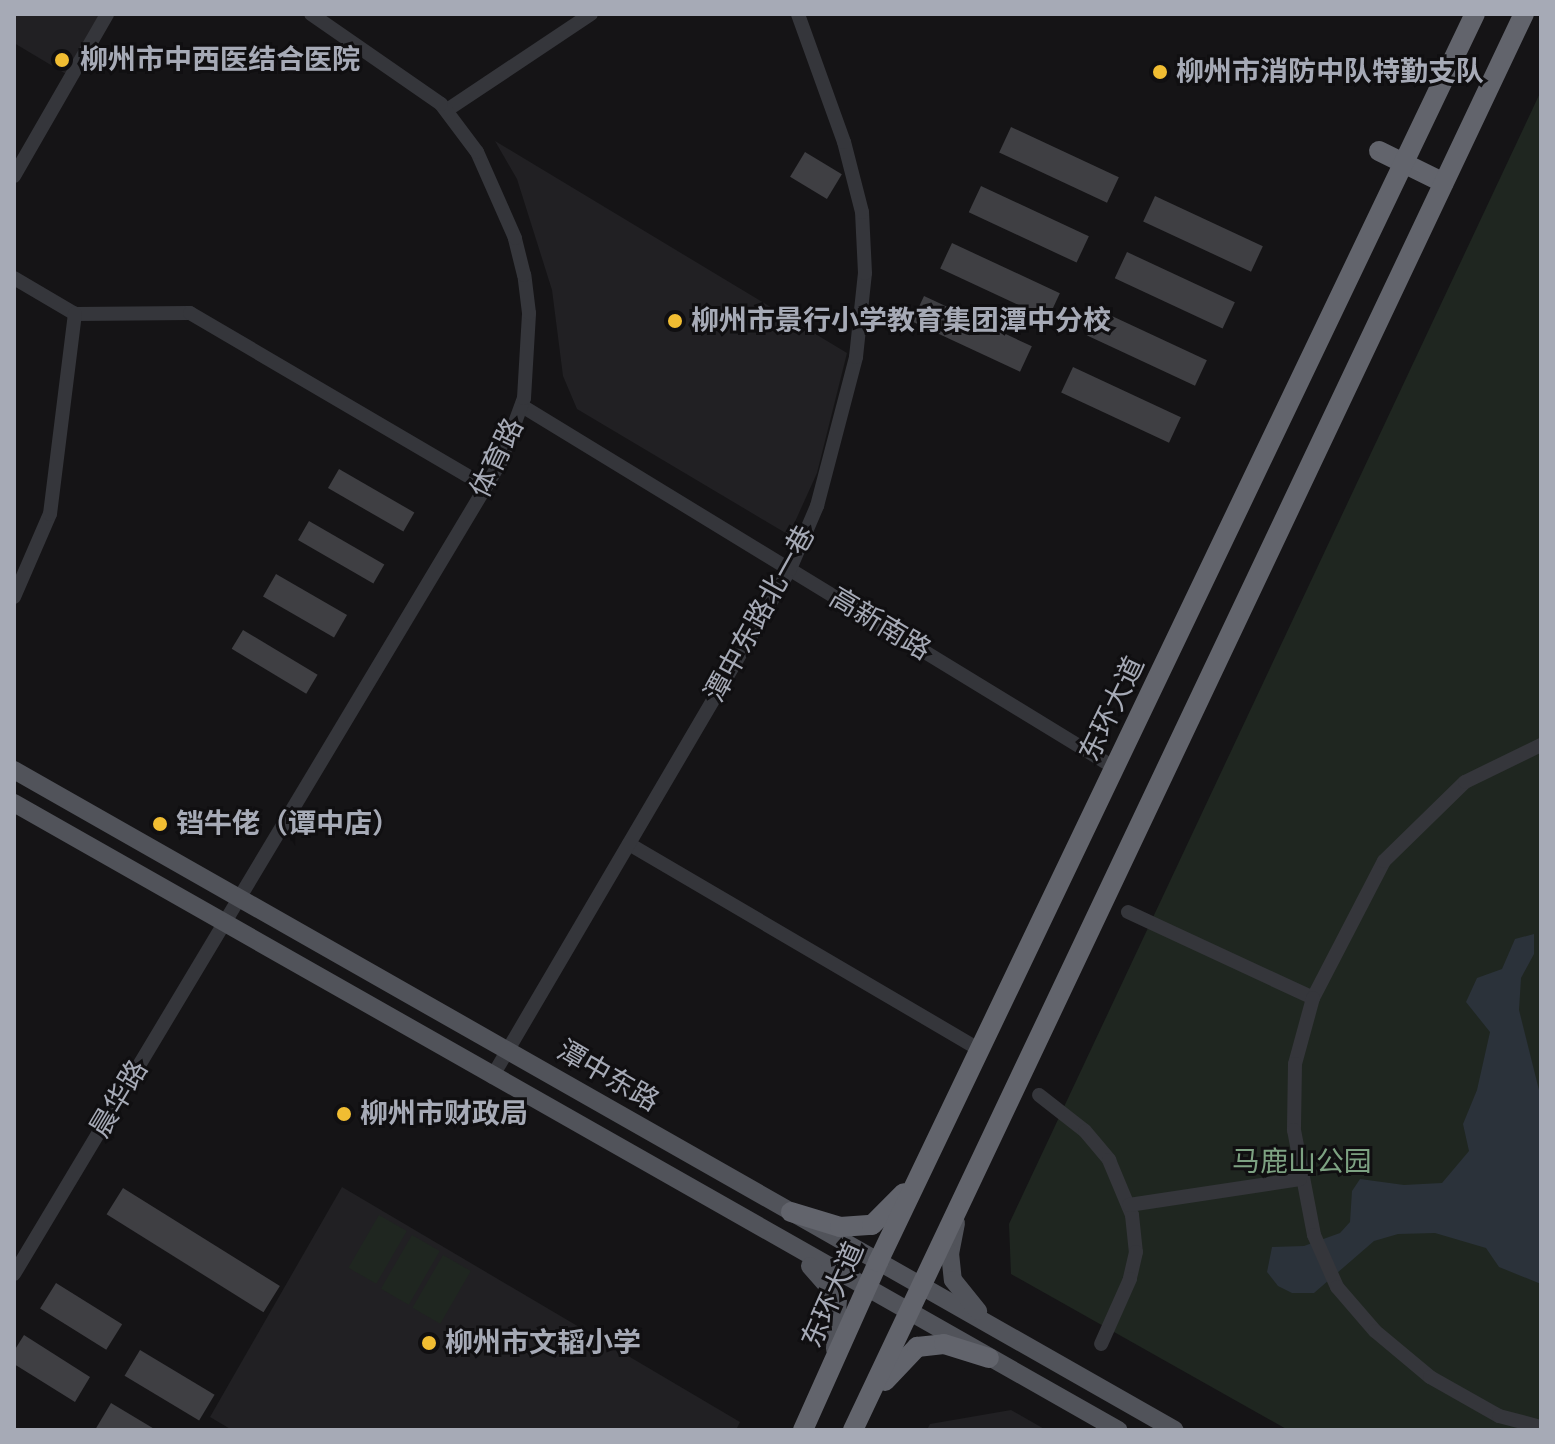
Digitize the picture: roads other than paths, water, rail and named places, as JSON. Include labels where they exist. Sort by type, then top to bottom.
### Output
[{"type":"highway","name":"东环大道","points":[[803,1430],[878,1262],[1475,14]]},
{"type":"highway","points":[[857,1421],[1524,14]]},
{"type":"highway","points":[[1379,151],[1444,183]]},
{"type":"highway","points":[[791,1212],[840,1227],[872,1225],[896,1204],[925,1164]]},
{"type":"highway","points":[[857,1421],[899,1362],[917,1347],[944,1344],[989,1358]]},
{"type":"main road","name":"潭中东路","points":[[14,770],[1175,1430]]},
{"type":"main road","name":"潭中东路","points":[[14,803],[866,1290],[1118,1430]]},
{"type":"main road","points":[[963,1194],[950,1253],[953,1280],[967,1302],[1004,1333]]},
{"type":"main road","points":[[780,1241],[817,1272],[838,1298],[831,1368]]},
{"type":"street","points":[[14,176],[107,14]]},
{"type":"street","name":"体育路","points":[[224,923],[486,487],[522,406],[529,313],[521,263],[477,152],[447,110],[311,14]]},
{"type":"street","points":[[447,110],[591,14]]},
{"type":"street","name":"潭中东路北一巷","points":[[492,1077],[790,569],[817,506],[852,371],[865,273],[862,212],[844,142],[798,14]]},
{"type":"street","points":[[14,278],[75,314],[190,313],[486,487]]},
{"type":"street","points":[[14,597],[50,514],[75,314]]},
{"type":"street","name":"高新南路","points":[[522,406],[1115,768]]},
{"type":"street","points":[[1541,745],[1465,782],[1403,840],[1370,884],[1313,998],[1295,1064],[1294,1130],[1300,1179],[1314,1235],[1337,1287],[1375,1331],[1430,1377],[1499,1416],[1541,1427]]},
{"type":"street","points":[[629,844],[980,1050]]},
{"type":"street","points":[[1128,912],[1313,998]]},
{"type":"street","name":"晨华路","points":[[14,1274],[224,923]]},
{"type":"street","points":[[1039,1095],[1085,1131],[1109,1160],[1129,1205],[1136,1252],[1130,1279],[1101,1344]]},
{"type":"street","points":[[1129,1205],[1300,1179]]},
{"type":"place","name":"柳州市中西医结合医院","points":[[62,60]]},
{"type":"place","name":"柳州市消防中队特勤支队","points":[[1160,72]]},
{"type":"place","name":"柳州市景行小学教育集团潭中分校","points":[[675,321]]},
{"type":"place","name":"铛牛佬（谭中店）","points":[[160,824]]},
{"type":"place","name":"柳州市财政局","points":[[344,1114]]},
{"type":"place","name":"柳州市文韬小学","points":[[429,1343]]},
{"type":"park label","name":"马鹿山公园","points":[[1302,1162]]}]
